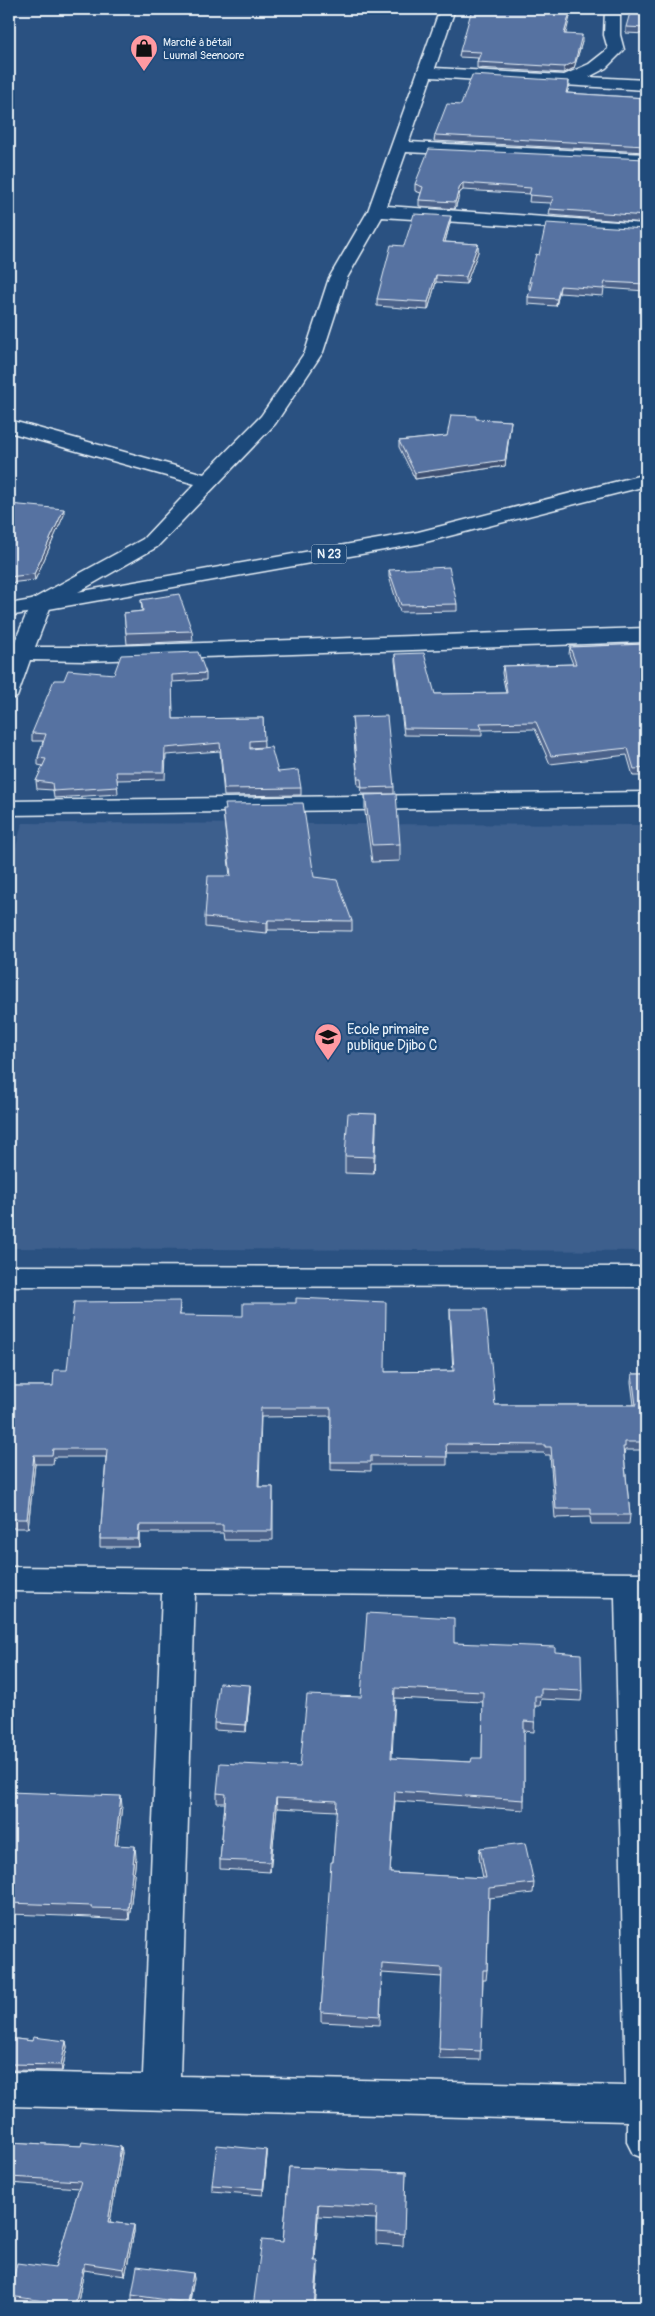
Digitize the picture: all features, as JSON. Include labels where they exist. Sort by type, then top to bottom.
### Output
[{"type":"street","points":[[9,692],[15,653],[41,604],[150,543],[268,420],[314,352],[338,278],[377,211],[447,9]]},
{"type":"street","points":[[564,80],[591,71],[605,62],[616,50],[612,35],[613,9]]},
{"type":"street","points":[[425,72],[646,85]]},
{"type":"street","points":[[399,147],[646,159]]},
{"type":"street","points":[[377,211],[646,229]]},
{"type":"street","points":[[9,426],[209,482]]},
{"type":"street","name":"N 23","points":[[9,610],[418,538],[487,522],[646,480]]},
{"type":"street","points":[[15,653],[94,654],[646,635]]},
{"type":"street","points":[[9,808],[646,799]]},
{"type":"street","points":[[9,1276],[646,1277]]},
{"type":"street","points":[[9,1579],[639,1585],[644,2104],[646,2142]]},
{"type":"street","points":[[161,2092],[179,1580]]},
{"type":"street","points":[[9,2089],[644,2104]]},
{"type":"shaded area","name":"Ecole primaire publique Djibo C","points":[[22,823],[646,825],[646,1251],[9,1248],[9,874]]},
{"type":"building","points":[[472,9],[571,9],[564,34],[582,35],[575,62],[564,67],[477,62],[481,52],[460,51]]},
{"type":"building","points":[[631,9],[646,9],[646,28],[626,27]]},
{"type":"building","points":[[472,75],[569,81],[566,93],[646,98],[646,146],[435,135],[447,104],[461,105]]},
{"type":"building","points":[[429,149],[646,159],[646,216],[550,209],[553,197],[529,195],[531,188],[463,183],[460,186],[455,202],[419,200],[423,187],[415,184]]},
{"type":"building","points":[[414,214],[451,216],[443,242],[478,244],[466,277],[436,275],[428,302],[377,299],[391,245],[404,246]]},
{"type":"building","points":[[546,223],[646,229],[646,284],[605,282],[603,289],[560,286],[557,299],[528,297],[532,282],[529,282],[536,254],[539,255]]},
{"type":"building","points":[[451,415],[511,421],[505,460],[415,473],[399,441],[447,436]]},
{"type":"building","points":[[9,504],[64,509],[34,574],[9,577]]},
{"type":"building","points":[[449,567],[457,604],[401,605],[389,570]]},
{"type":"building","points":[[179,594],[192,631],[126,633],[124,613],[143,611],[141,600]]},
{"type":"building","points":[[646,644],[646,768],[634,769],[628,748],[551,756],[536,722],[480,723],[482,729],[404,728],[395,654],[424,653],[435,694],[507,693],[503,666],[576,664],[570,647]]},
{"type":"building","points":[[198,652],[206,673],[172,675],[173,719],[263,718],[264,740],[250,741],[250,749],[271,747],[278,772],[298,770],[301,788],[224,789],[220,743],[165,748],[164,772],[116,772],[118,787],[53,791],[52,783],[36,781],[46,759],[38,758],[46,734],[32,733],[54,680],[64,680],[68,670],[114,674],[121,655]]},
{"type":"building","points":[[387,716],[394,787],[362,788],[361,779],[358,779],[352,717]]},
{"type":"building","points":[[396,794],[400,844],[372,845],[365,795]]},
{"type":"building","points":[[303,803],[314,877],[337,880],[352,921],[268,920],[267,923],[205,917],[208,876],[231,876],[223,810],[226,810],[225,804]]},
{"type":"building","points":[[348,1113],[376,1114],[374,1157],[345,1156]]},
{"type":"building","points":[[296,1298],[386,1302],[385,1372],[454,1371],[450,1309],[486,1309],[495,1405],[636,1405],[632,1374],[646,1374],[646,1442],[625,1442],[625,1447],[623,1447],[630,1515],[591,1515],[591,1509],[556,1509],[551,1447],[545,1447],[545,1445],[446,1444],[447,1457],[371,1456],[371,1462],[331,1462],[331,1408],[261,1408],[258,1487],[273,1487],[272,1531],[223,1531],[223,1525],[139,1525],[138,1539],[100,1539],[107,1449],[53,1449],[52,1455],[34,1455],[27,1519],[9,1519],[9,1386],[53,1386],[54,1370],[67,1370],[74,1302],[180,1301],[179,1315],[243,1316],[243,1303],[296,1303]]},
{"type":"building","points":[[367,1613],[454,1618],[454,1643],[555,1647],[555,1652],[581,1654],[582,1691],[541,1689],[541,1696],[535,1696],[535,1722],[524,1721],[524,1800],[395,1791],[390,1873],[486,1878],[480,1848],[525,1843],[534,1883],[489,1888],[487,1970],[483,1970],[481,2051],[439,2049],[442,1968],[382,1964],[380,2016],[321,2012],[337,1801],[276,1798],[270,1862],[220,1860],[226,1794],[217,1793],[220,1763],[300,1767],[307,1695],[361,1697]],"holes":[[[395,1688],[483,1692],[482,1758],[472,1758],[471,1762],[391,1758]]]},
{"type":"building","points":[[219,1683],[250,1685],[246,1725],[214,1723]]},
{"type":"building","points":[[9,1792],[121,1796],[115,1845],[135,1846],[128,1909],[9,1903]]},
{"type":"building","points":[[33,2037],[66,2041],[61,2065],[9,2064],[9,2038],[32,2041]]},
{"type":"building","points":[[9,2142],[81,2146],[82,2142],[121,2147],[108,2222],[134,2225],[124,2269],[84,2263],[75,2305],[9,2296],[17,2263],[55,2268],[81,2181],[9,2177]]},
{"type":"building","points":[[217,2145],[267,2150],[263,2189],[212,2185]]},
{"type":"building","points":[[289,2167],[406,2172],[404,2234],[376,2232],[377,2207],[318,2204],[314,2261],[318,2261],[314,2307],[253,2307],[262,2240],[283,2242]]},
{"type":"building","points":[[137,2266],[193,2273],[188,2303],[132,2295]]},
{"type":"place","name":"Marché à bétail Luumal Seenoore","points":[[144,72]]},
{"type":"place","name":"Ecole primaire publique Djibo C","points":[[328,1061]]}]
